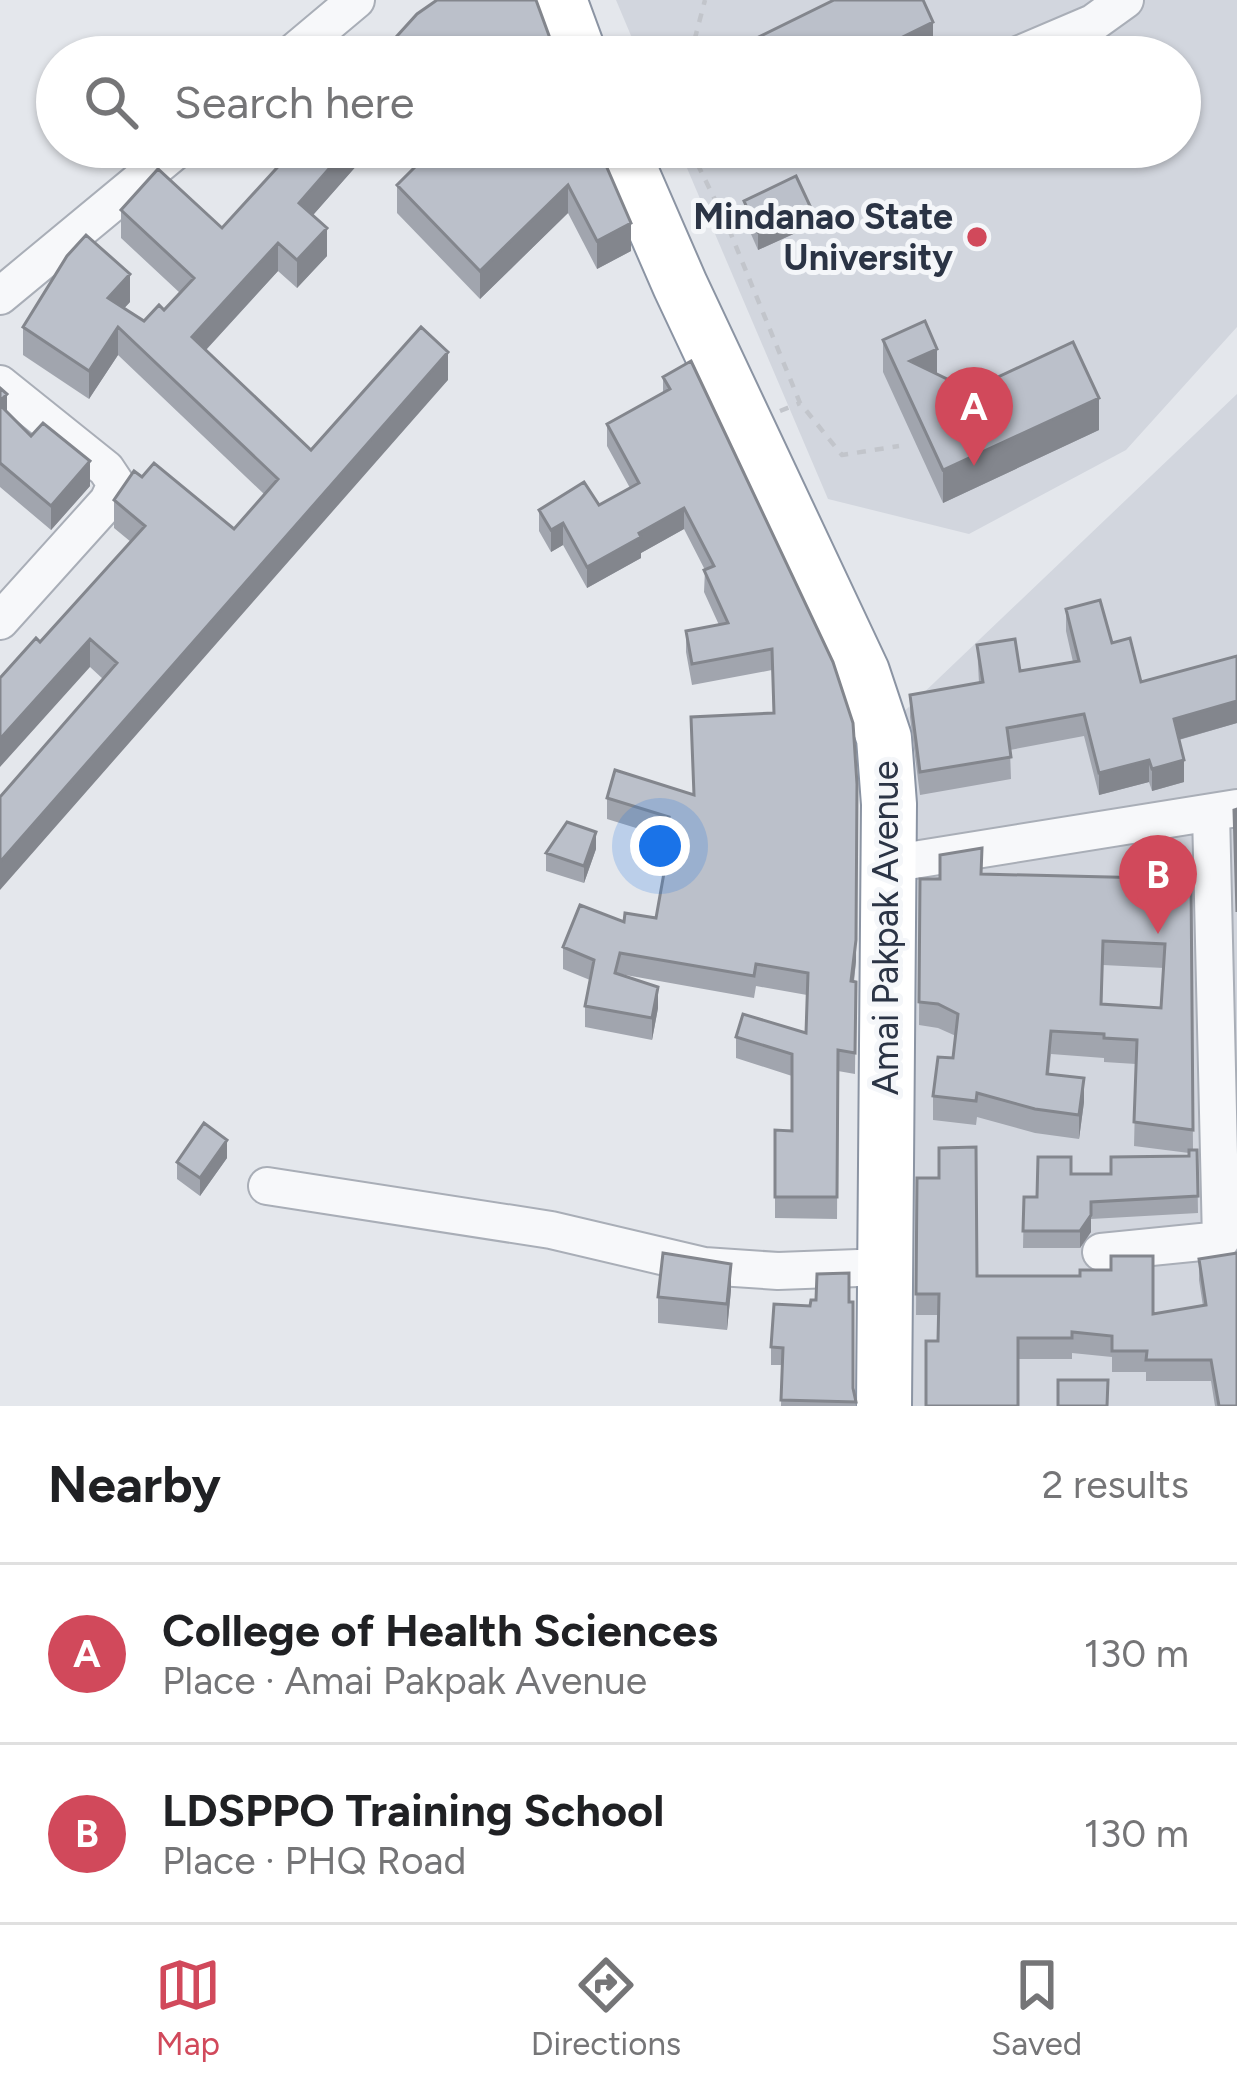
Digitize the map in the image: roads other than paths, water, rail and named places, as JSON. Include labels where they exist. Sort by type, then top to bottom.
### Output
[{"type":"highway","name":"Amai Pakpak Avenue","points":[[630,168],[876,706],[884,738],[890,864],[884,1406]]},
{"type":"street","points":[[313,36],[356,0]]},
{"type":"street","points":[[1062,36],[1093,23],[1125,0]]},
{"type":"street","points":[[0,296],[154,168]]},
{"type":"street","points":[[0,384],[106,469],[116,484],[108,501],[0,622]]},
{"type":"street","points":[[890,864],[1224,811],[1221,1240],[1101,1252]]},
{"type":"street","points":[[268,1186],[572,1234],[704,1266],[778,1271],[885,1267]]},
{"type":"place","name":"Mindanao State University","points":[[977,237]]},
{"type":"place","name":"College of Health Sciences","points":[[974,466]]},
{"type":"place","name":"LDSPPO Training School","points":[[1158,934]]}]
